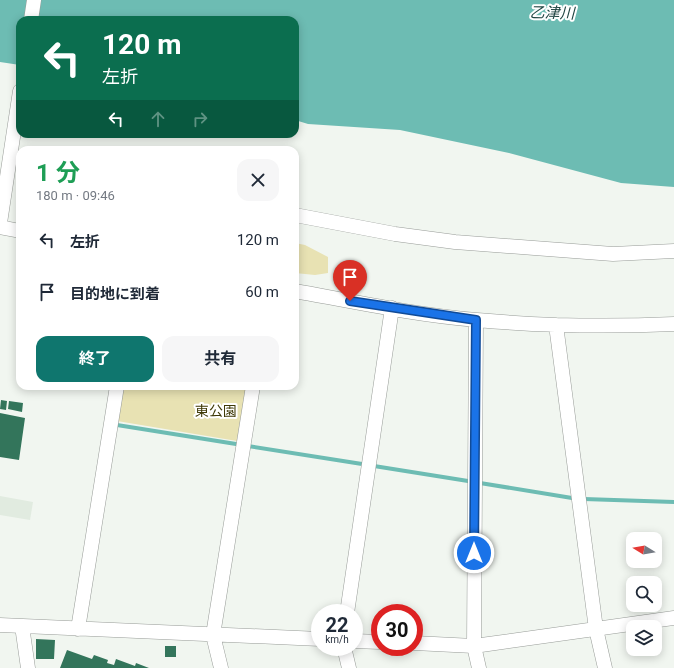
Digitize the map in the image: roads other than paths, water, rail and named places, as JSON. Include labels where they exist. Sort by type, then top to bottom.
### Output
[{"type":"street","points":[[32,16],[34,0]]},
{"type":"street","points":[[0,223],[14,153],[16,132]]},
{"type":"street","points":[[299,216],[395,234],[455,242],[613,254],[674,251]]},
{"type":"street","points":[[0,227],[16,230]]},
{"type":"street","points":[[299,292],[392,308],[476,320],[556,325],[611,326],[674,324]]},
{"type":"street","points":[[348,604],[392,308]]},
{"type":"street","points":[[476,320],[474,646],[479,668]]},
{"type":"street","points":[[556,325],[596,629],[605,668]]},
{"type":"street","points":[[78,628],[116,390]]},
{"type":"street","points":[[221,668],[213,635],[252,390]]},
{"type":"street","points":[[423,644],[474,646],[674,618]]},
{"type":"street","points":[[0,625],[311,639]]},
{"type":"street","points":[[22,626],[28,668]]},
{"type":"street","points":[[346,656],[349,668]]},
{"type":"water","name":"乙津川","points":[[0,0],[674,0],[674,187],[621,183],[509,153],[400,130],[308,124],[299,121],[299,16],[16,16],[16,64],[0,62]]},
{"type":"waterway","points":[[117,425],[236,444]]},
{"type":"waterway","points":[[248,446],[362,464]]},
{"type":"waterway","points":[[374,466],[468,481]]},
{"type":"waterway","points":[[480,483],[572,498]]},
{"type":"waterway","points":[[584,499],[674,502]]},
{"type":"park label","name":"東公園","points":[[216,411]]}]
